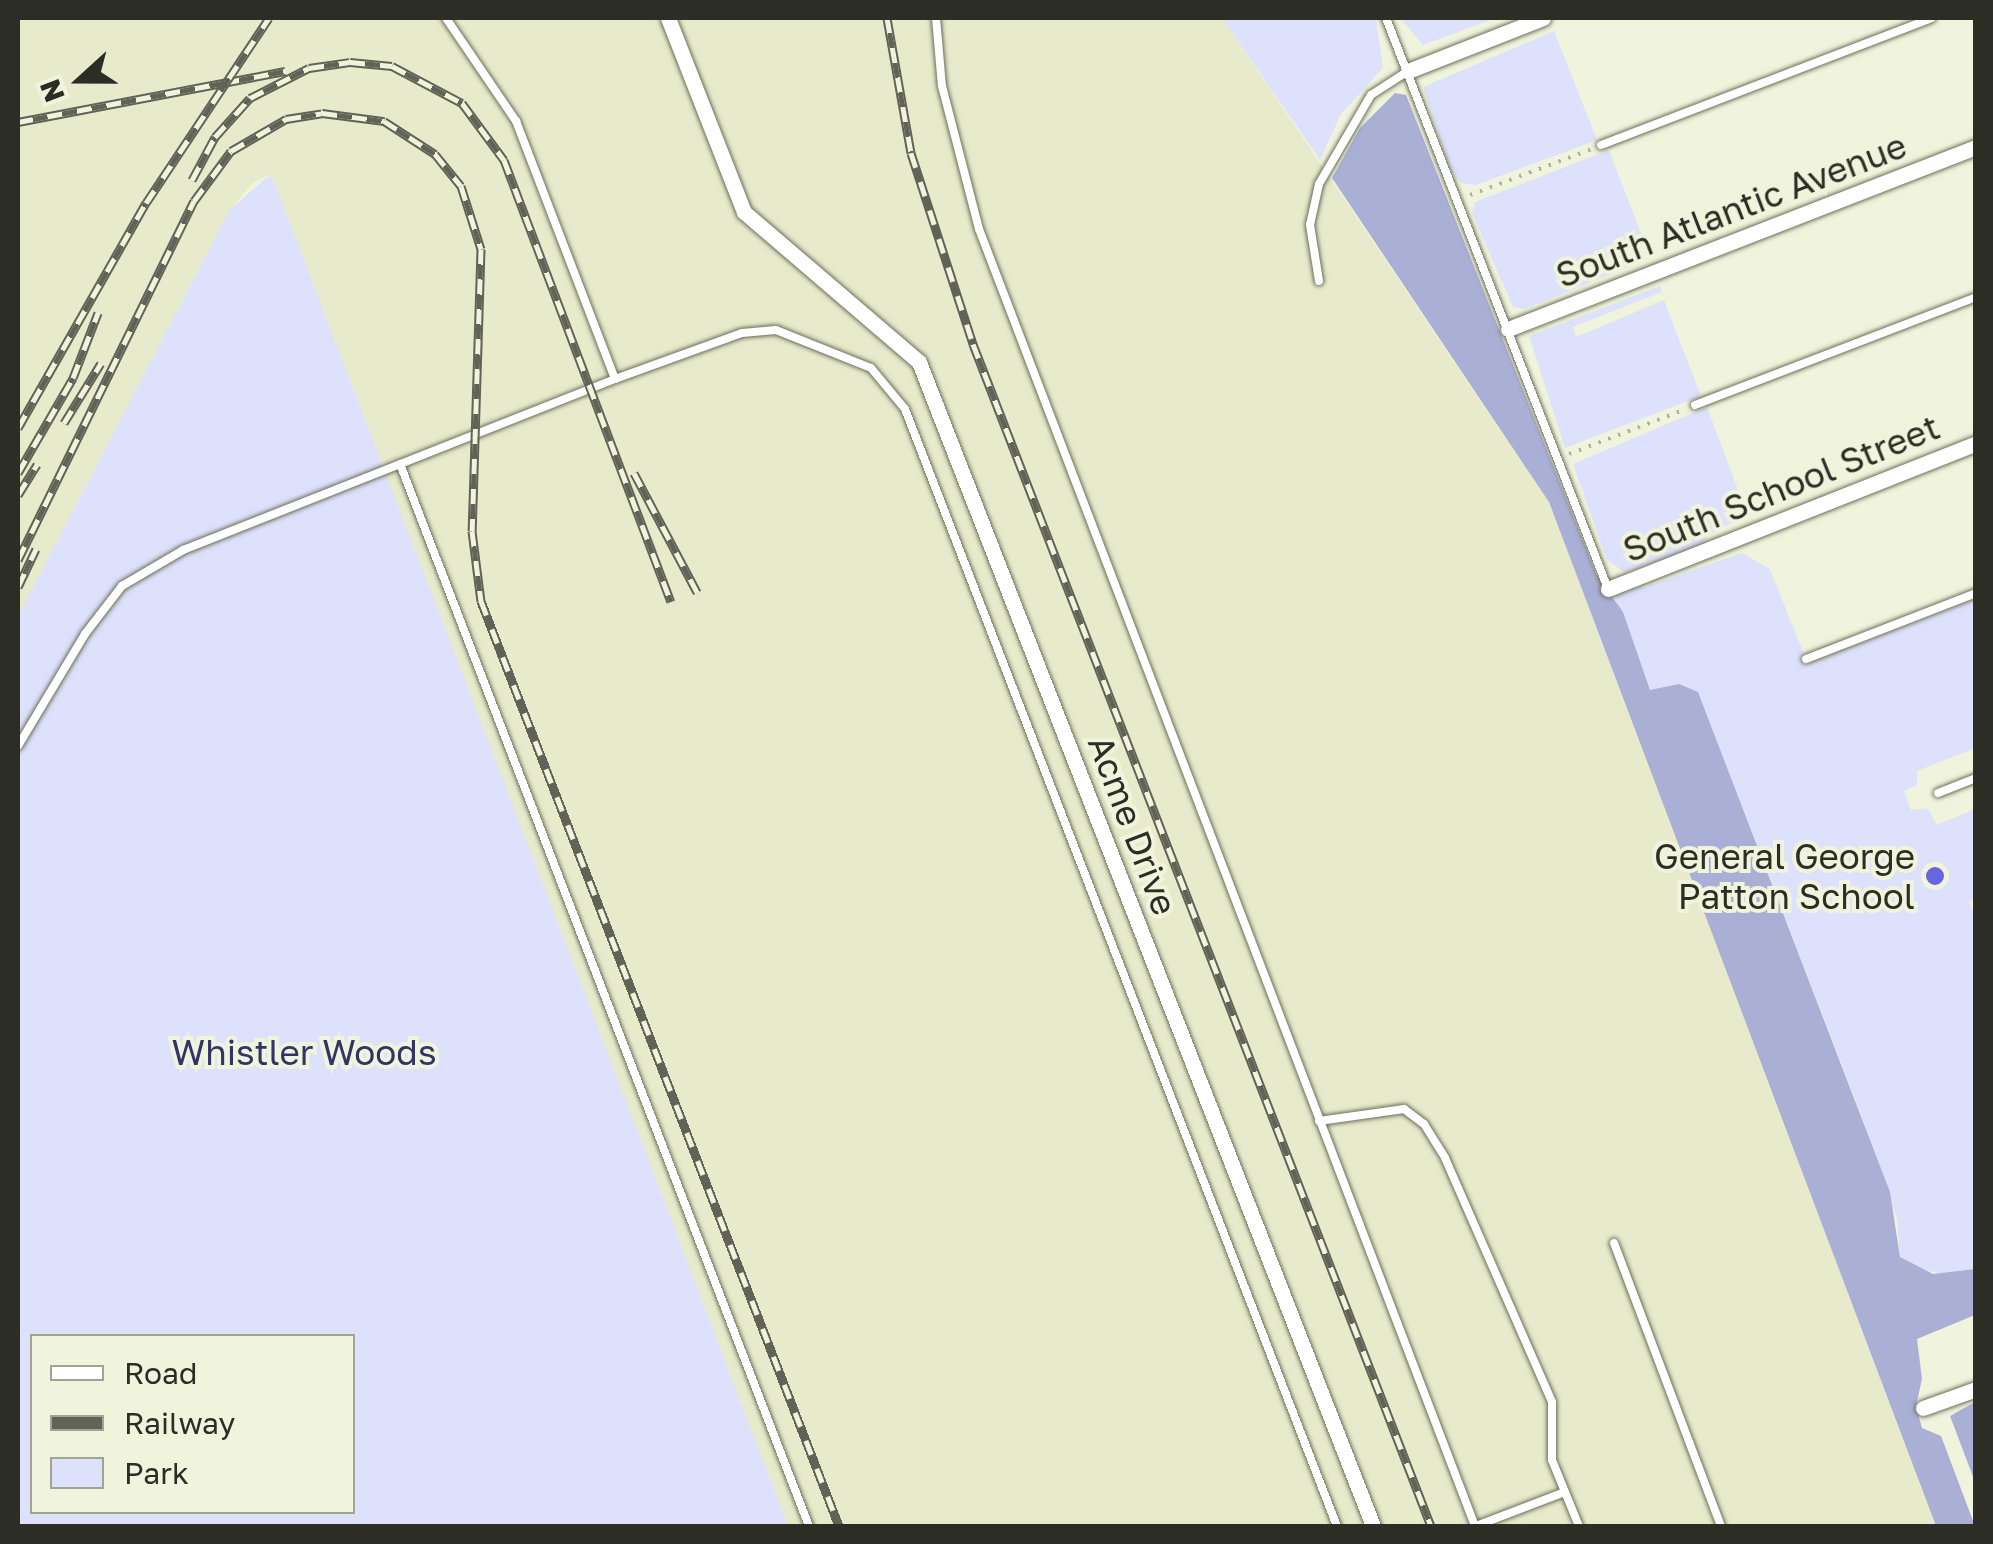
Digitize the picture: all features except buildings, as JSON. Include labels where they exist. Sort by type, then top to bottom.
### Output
[{"type":"street","name":"Acme Drive","points":[[668,18],[744,212],[919,362],[1373,1526]]},
{"type":"street","points":[[1408,71],[1543,18]]},
{"type":"street","name":"South Atlantic Avenue","points":[[1508,330],[1976,147]]},
{"type":"street","name":"South School Street","points":[[1608,589],[1976,443]]},
{"type":"street","points":[[1923,1408],[1976,1389]]},
{"type":"lane","points":[[446,18],[516,121],[615,380]]},
{"type":"lane","points":[[936,18],[942,86],[979,228],[1475,1526],[1565,1492]]},
{"type":"lane","points":[[1386,18],[1608,589]]},
{"type":"lane","points":[[1601,145],[1931,18]]},
{"type":"lane","points":[[1319,281],[1310,226],[1319,184],[1371,95],[1408,71]]},
{"type":"lane","points":[[1695,405],[1976,297]]},
{"type":"lane","points":[[18,746],[84,634],[122,586],[183,550],[742,332],[798,336],[872,368],[889,384],[921,442],[1336,1526]]},
{"type":"lane","points":[[400,464],[808,1526]]},
{"type":"lane","points":[[1806,659],[1976,593]]},
{"type":"lane","points":[[1938,793],[1976,778]]},
{"type":"lane","points":[[1320,1122],[1404,1109],[1424,1124],[1446,1158],[1552,1402],[1552,1460],[1579,1526]]},
{"type":"lane","points":[[1614,1243],[1720,1526]]},
{"type":"path","points":[[1458,200],[1601,145]]},
{"type":"path","points":[[1557,459],[1695,405]]},
{"type":"shaded area","points":[[18,18],[1222,18],[1549,502],[1936,1526],[788,1526],[271,174],[254,182],[230,209],[18,616]]},
{"type":"shaded area","points":[[1395,93],[1406,95],[1596,574],[1623,612],[1650,690],[1679,684],[1698,692],[1890,1192],[1900,1257],[1933,1274],[1975,1269],[1975,1315],[1917,1339],[1922,1379],[1916,1406],[1922,1428],[1941,1436],[1975,1526],[1936,1526],[1549,502],[1332,178],[1360,128]]},
{"type":"shaded area","points":[[1975,1402],[1975,1482],[1950,1416]]},
{"type":"green space","points":[[1222,18],[1376,18],[1383,68],[1341,114],[1320,160]]},
{"type":"green space","points":[[1400,18],[1496,18],[1423,45]]},
{"type":"green space","points":[[1554,31],[1597,140],[1476,185],[1461,183],[1450,169],[1423,87]]},
{"type":"green space","points":[[1609,150],[1645,244],[1569,274],[1572,283],[1660,254],[1525,309],[1513,307],[1472,213],[1475,202]]},
{"type":"green space","name":"Whistler Woods","points":[[271,174],[788,1526],[18,1526],[18,616],[230,209]]},
{"type":"green space","points":[[1660,286],[1662,292],[1573,327],[1576,337],[1664,300],[1701,396],[1565,448],[1529,336]]},
{"type":"green space","points":[[1707,407],[1747,514],[1707,537],[1702,547],[1624,572],[1607,560],[1573,464]]},
{"type":"green space","points":[[1742,553],[1770,569],[1808,664],[1975,599],[1975,748],[1917,771],[1917,785],[1904,791],[1911,810],[1928,808],[1937,825],[1975,809],[1975,899],[1969,902],[1976,920],[1975,1269],[1952,1276],[1912,1267],[1900,1257],[1897,1219],[1860,1112],[1706,713],[1679,684],[1651,691],[1608,581],[1621,588],[1645,587]]},
{"type":"railway","points":[[18,428],[146,203],[269,18]]},
{"type":"railway","points":[[887,18],[911,153],[973,344],[1431,1526]]},
{"type":"railway","points":[[192,180],[215,137],[250,98],[309,68],[350,62],[392,66],[462,103],[504,160],[671,602]]},
{"type":"railway","points":[[18,122],[285,71]]},
{"type":"railway","points":[[18,560],[194,201],[231,151],[286,119],[322,113],[384,121],[435,154],[461,186],[481,249],[472,531],[481,601],[839,1526]]},
{"type":"railway","points":[[18,473],[73,378],[98,313]]},
{"type":"railway","points":[[64,423],[101,363]]},
{"type":"railway","points":[[18,495],[37,465]]},
{"type":"railway","points":[[634,473],[697,592]]},
{"type":"railway","points":[[18,587],[36,549]]},
{"type":"place","name":"General George Patton School","points":[[1935,876]]}]
